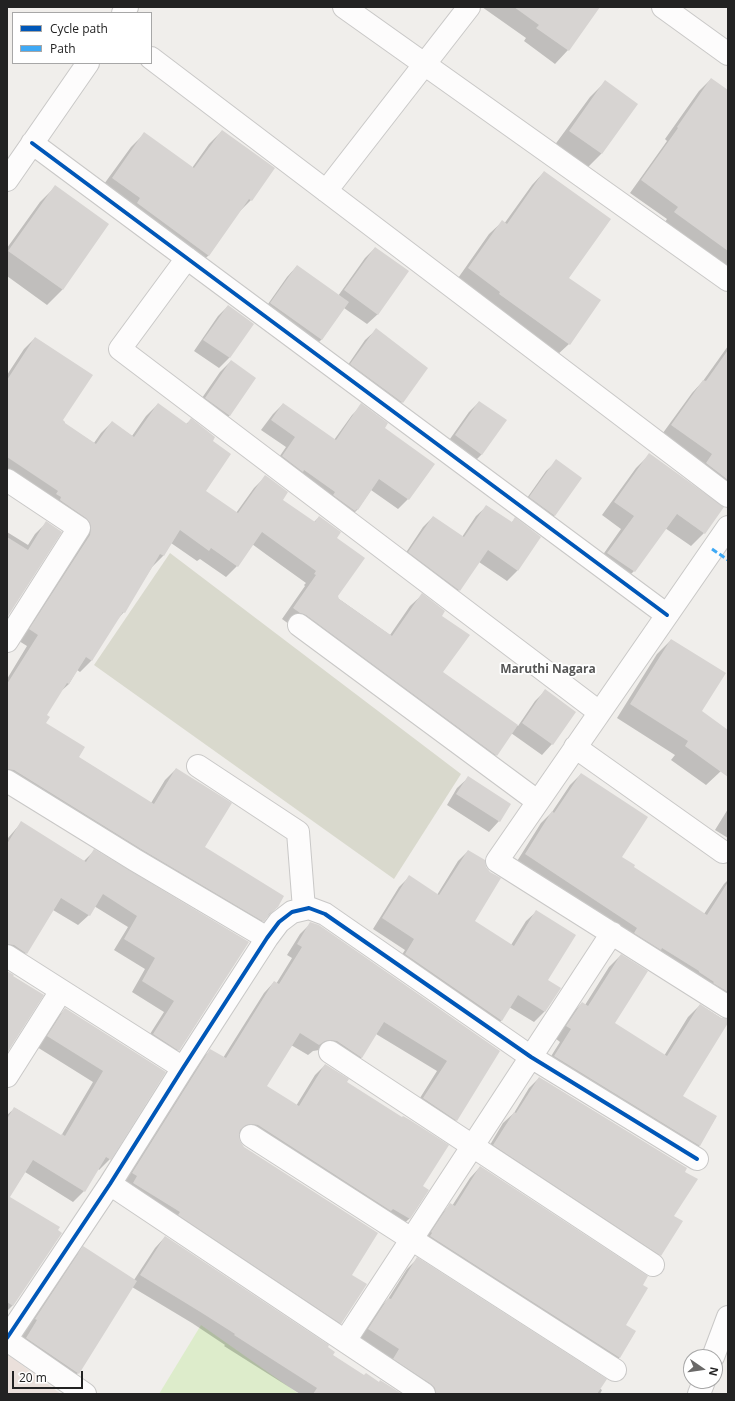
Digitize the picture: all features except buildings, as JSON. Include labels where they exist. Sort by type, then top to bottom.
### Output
[{"type":"street","points":[[344,7],[728,280]]},
{"type":"street","points":[[326,191],[469,7]]},
{"type":"street","points":[[663,7],[728,54]]},
{"type":"street","points":[[152,59],[728,496]]},
{"type":"street","points":[[7,180],[87,64]]},
{"type":"street","points":[[32,143],[667,614]]},
{"type":"street","points":[[187,258],[120,350],[599,712]]},
{"type":"street","points":[[7,480],[79,528],[7,641]]},
{"type":"street","points":[[728,527],[720,555],[667,614],[497,861],[728,1007]]},
{"type":"street","points":[[299,625],[537,801]]},
{"type":"street","points":[[576,747],[723,852]]},
{"type":"street","points":[[198,766],[298,832],[304,909]]},
{"type":"street","points":[[7,781],[134,860],[268,938]]},
{"type":"street","points":[[84,1394],[7,1339],[110,1184],[183,1068],[268,938],[279,922],[292,912],[309,908],[325,914],[531,1057],[698,1159]]},
{"type":"street","points":[[345,1341],[612,933]]},
{"type":"street","points":[[7,956],[183,1068]]},
{"type":"street","points":[[7,1076],[61,991]]},
{"type":"street","points":[[330,1052],[653,1265]]},
{"type":"street","points":[[251,1136],[615,1370]]},
{"type":"street","points":[[110,1184],[424,1394]]},
{"type":"street","points":[[716,1349],[728,1317]]},
{"type":"shaded area","points":[[170,553],[461,774],[394,879],[94,665]]},
{"type":"shaded area","points":[[7,1354],[61,1394],[7,1394]]},
{"type":"green space","points":[[201,1325],[299,1394],[159,1394]]},
{"type":"marked path","points":[[712,549],[728,560]]},
{"type":"cycle path","points":[[32,143],[667,615]]},
{"type":"cycle path","points":[[7,1338],[110,1184],[267,938],[279,922],[292,912],[309,908],[325,914],[531,1057],[697,1159]]},
{"type":"district","name":"Maruthi Nagara","points":[[548,670]]}]
